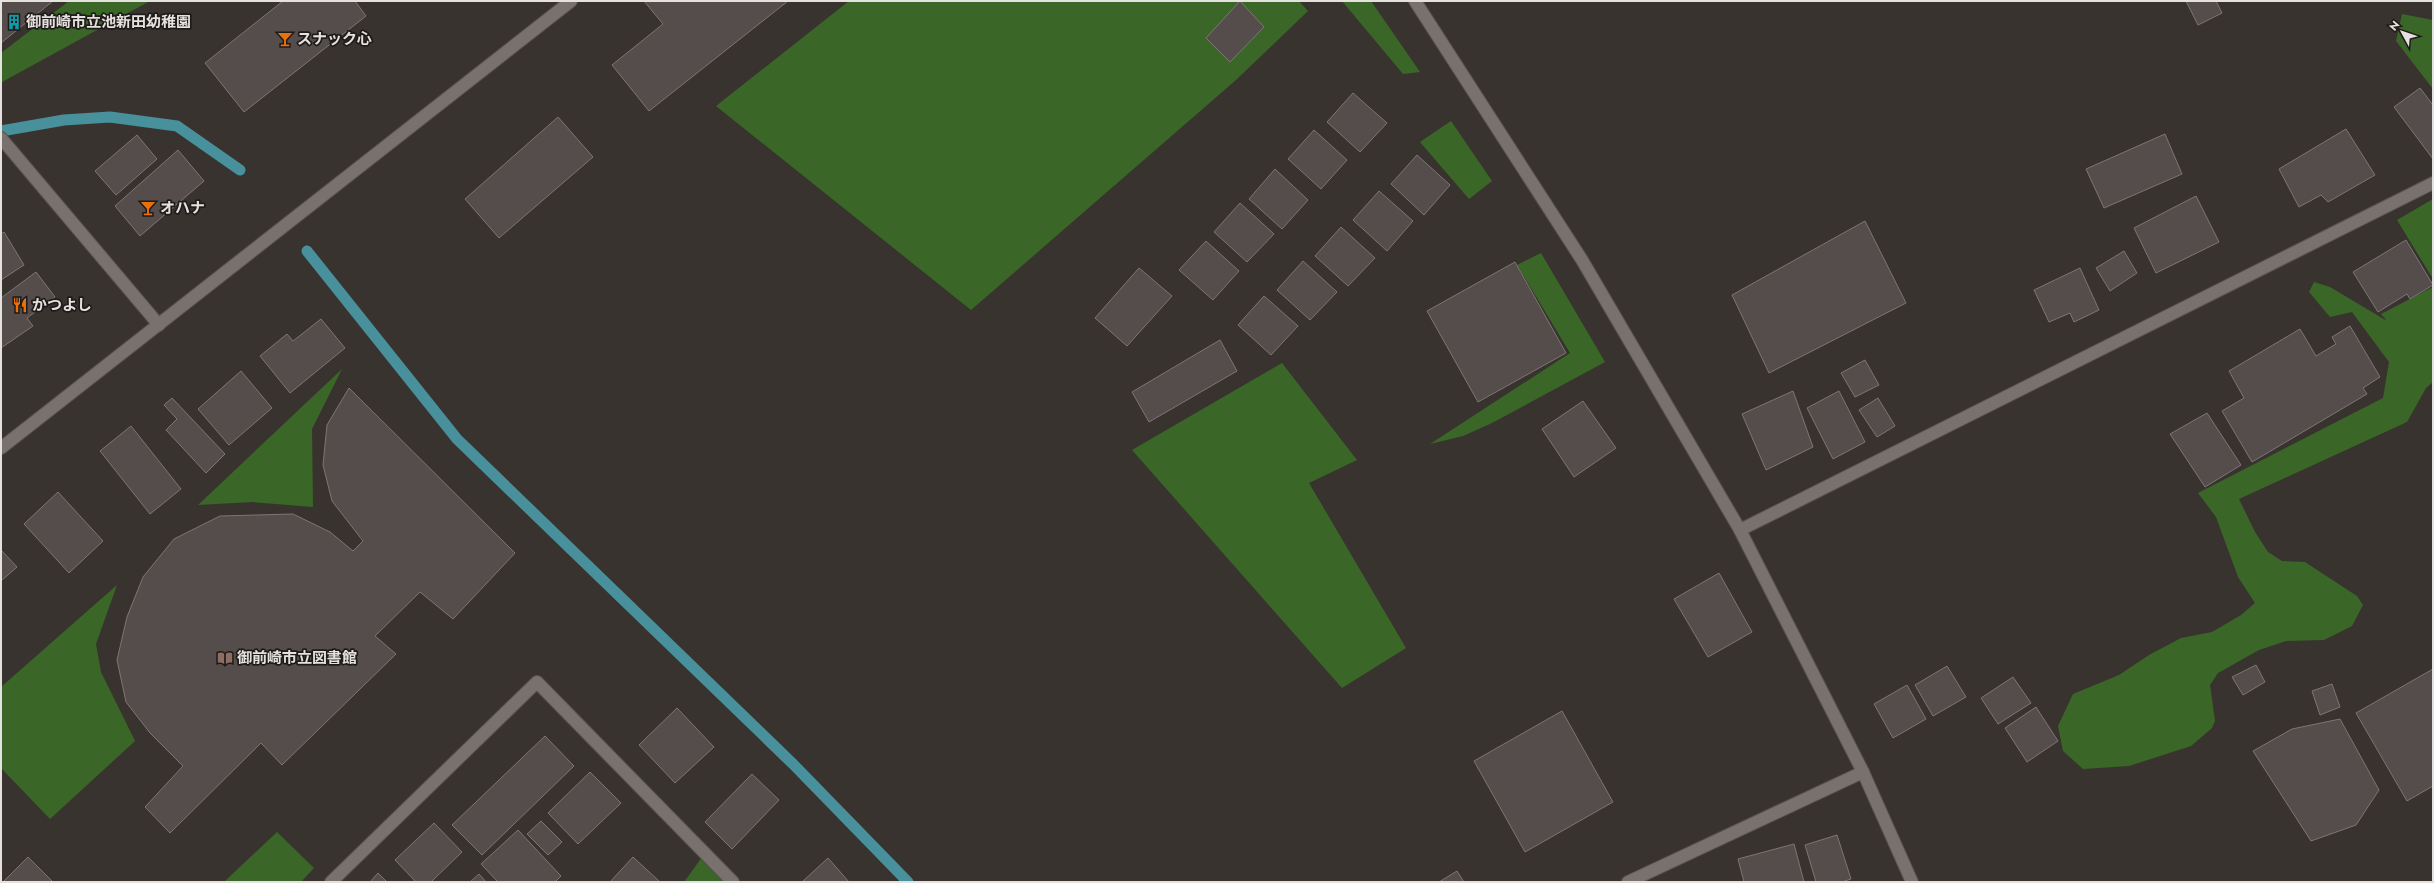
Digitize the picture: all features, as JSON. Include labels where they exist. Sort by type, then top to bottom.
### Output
[{"type":"street","points":[[1,448],[571,1]]},
{"type":"street","points":[[1415,1],[1582,260],[1740,530],[1863,772],[1912,882]]},
{"type":"street","points":[[1,138],[159,325]]},
{"type":"street","points":[[1740,530],[2433,183]]},
{"type":"street","points":[[331,882],[537,682],[733,882]]},
{"type":"street","points":[[1628,882],[1863,772]]},
{"type":"green space","points":[[69,1],[150,1],[2,82],[1,53]]},
{"type":"green space","points":[[849,1],[1299,1],[1308,11],[1236,80],[971,310],[716,106]]},
{"type":"green space","points":[[1342,1],[1371,1],[1420,72],[1403,74]]},
{"type":"green space","points":[[2402,14],[2433,20],[2433,89],[2396,41]]},
{"type":"green space","points":[[1451,121],[1492,181],[1469,199],[1420,142]]},
{"type":"green space","points":[[2433,199],[2433,279],[2397,220]]},
{"type":"green space","points":[[1541,253],[1605,362],[1492,423],[1463,436],[1430,444],[1570,353],[1517,265]]},
{"type":"green space","points":[[2314,282],[2330,287],[2387,321],[2381,314],[2433,287],[2433,382],[2426,388],[2407,422],[2239,499],[2255,532],[2268,552],[2282,561],[2305,562],[2357,596],[2363,605],[2352,626],[2324,640],[2286,641],[2259,650],[2218,673],[2210,685],[2215,721],[2212,728],[2191,746],[2129,766],[2083,769],[2063,751],[2058,726],[2073,694],[2119,675],[2149,655],[2181,638],[2212,632],[2241,615],[2255,603],[2238,577],[2216,517],[2198,493],[2383,398],[2389,362],[2352,312],[2330,317],[2309,292]]},
{"type":"green space","points":[[1282,363],[1357,460],[1309,483],[1406,648],[1342,688],[1132,450]]},
{"type":"green space","points":[[342,369],[312,429],[313,507],[252,502],[198,505]]},
{"type":"green space","points":[[117,585],[96,644],[101,672],[135,741],[50,819],[1,768],[1,687]]},
{"type":"green space","points":[[277,832],[314,868],[301,882],[224,882]]},
{"type":"green space","points":[[705,853],[732,882],[684,882]]},
{"type":"building","name":"御前崎市立池新田幼稚園","points":[[1,1],[53,1],[1,43]]},
{"type":"building","name":"スナック心","points":[[283,1],[355,1],[366,16],[244,112],[205,63]]},
{"type":"building","points":[[644,1],[788,1],[649,111],[612,65],[663,24]]},
{"type":"building","points":[[1240,1],[1264,27],[1230,62],[1206,38]]},
{"type":"building","points":[[2186,1],[2216,1],[2222,13],[2198,25]]},
{"type":"building","points":[[2420,88],[2433,105],[2433,159],[2394,107]]},
{"type":"building","points":[[1353,93],[1387,123],[1360,152],[1327,122]]},
{"type":"building","points":[[558,117],[593,157],[499,238],[465,199]]},
{"type":"building","points":[[2346,129],[2375,175],[2328,202],[2321,195],[2299,207],[2279,169]]},
{"type":"building","points":[[1314,130],[1347,160],[1321,189],[1288,159]]},
{"type":"building","points":[[2165,134],[2182,174],[2104,208],[2086,169]]},
{"type":"building","points":[[137,135],[157,159],[116,195],[95,171]]},
{"type":"building","points":[[178,150],[204,181],[140,236],[115,206]]},
{"type":"building","points":[[1417,155],[1450,185],[1424,215],[1391,184]]},
{"type":"building","points":[[1275,169],[1308,200],[1282,229],[1249,199]]},
{"type":"building","points":[[1379,191],[1413,221],[1387,251],[1353,220]]},
{"type":"building","points":[[2196,196],[2219,242],[2156,273],[2134,228]]},
{"type":"building","points":[[1240,203],[1274,234],[1247,262],[1214,232]]},
{"type":"building","points":[[1865,221],[1906,303],[1769,373],[1732,295]]},
{"type":"building","points":[[1341,227],[1375,258],[1348,286],[1315,256]]},
{"type":"building","points":[[4,232],[24,265],[1,280],[1,234]]},
{"type":"building","points":[[2406,240],[2433,285],[2410,299],[2407,294],[2378,312],[2353,272]]},
{"type":"building","points":[[1206,241],[1239,271],[1213,300],[1179,270]]},
{"type":"building","points":[[2124,251],[2137,273],[2110,291],[2096,268]]},
{"type":"building","points":[[1303,261],[1337,292],[1310,320],[1277,290]]},
{"type":"building","points":[[1515,262],[1566,353],[1478,402],[1427,311]]},
{"type":"building","points":[[1139,268],[1172,296],[1127,346],[1095,318]]},
{"type":"building","points":[[2080,268],[2099,310],[2074,322],[2070,313],[2049,322],[2034,290]]},
{"type":"building","points":[[36,272],[55,297],[27,318],[33,326],[1,348],[1,298]]},
{"type":"building","points":[[1264,296],[1298,326],[1271,355],[1238,325]]},
{"type":"building","points":[[321,319],[345,348],[290,393],[260,356],[287,334],[293,341]]},
{"type":"building","points":[[2350,326],[2380,377],[2363,388],[2367,394],[2252,462],[2222,411],[2244,398],[2229,371],[2300,329],[2316,356],[2336,344],[2332,337]]},
{"type":"building","points":[[1220,340],[1237,371],[1149,422],[1132,392]]},
{"type":"building","points":[[1865,360],[1879,385],[1855,397],[1841,373]]},
{"type":"building","points":[[241,371],[272,408],[229,445],[198,409]]},
{"type":"building","points":[[349,388],[515,553],[453,619],[420,592],[375,636],[396,654],[282,765],[261,743],[170,833],[145,807],[183,766],[150,733],[126,702],[117,660],[127,617],[143,577],[174,539],[220,516],[293,514],[330,532],[353,551],[363,541],[332,501],[323,465],[327,425]]},
{"type":"building","points":[[1793,391],[1813,447],[1766,470],[1742,414]]},
{"type":"building","points":[[1839,391],[1865,442],[1833,459],[1807,408]]},
{"type":"building","points":[[172,398],[225,454],[206,473],[166,430],[177,419],[164,405]]},
{"type":"building","points":[[1878,398],[1895,426],[1877,437],[1859,410]]},
{"type":"building","points":[[1583,401],[1616,448],[1574,477],[1542,429]]},
{"type":"building","points":[[2207,413],[2241,465],[2205,487],[2170,434]]},
{"type":"building","points":[[131,426],[181,489],[150,514],[100,451]]},
{"type":"building","points":[[58,492],[103,541],[69,573],[24,524]]},
{"type":"building","points":[[1,550],[17,567],[1,581]]},
{"type":"building","points":[[1719,573],[1752,632],[1708,657],[1674,599]]},
{"type":"building","points":[[2256,665],[2265,682],[2243,695],[2232,677]]},
{"type":"building","points":[[1947,666],[1966,697],[1933,716],[1915,685]]},
{"type":"building","points":[[2433,669],[2433,786],[2407,801],[2356,713]]},
{"type":"building","points":[[2013,677],[2031,703],[1998,724],[1981,698]]},
{"type":"building","points":[[2332,684],[2340,707],[2320,715],[2312,691]]},
{"type":"building","points":[[1907,685],[1926,719],[1893,738],[1874,704]]},
{"type":"building","points":[[2036,707],[2058,741],[2027,762],[2005,728]]},
{"type":"building","points":[[677,708],[714,747],[675,783],[639,745]]},
{"type":"building","points":[[1562,711],[1613,802],[1525,852],[1474,761]]},
{"type":"building","points":[[2340,719],[2379,790],[2356,825],[2311,841],[2253,751],[2292,729]]},
{"type":"building","points":[[545,736],[574,766],[482,855],[452,825]]},
{"type":"building","points":[[590,772],[621,803],[578,844],[548,813]]},
{"type":"building","points":[[752,774],[779,800],[732,849],[705,822]]},
{"type":"building","points":[[541,821],[562,842],[548,855],[527,834]]},
{"type":"building","points":[[434,823],[462,852],[431,882],[416,882],[395,860]]},
{"type":"building","points":[[518,830],[561,876],[555,882],[498,882],[481,864]]},
{"type":"building","points":[[1837,835],[1851,879],[1842,882],[1816,882],[1805,845]]},
{"type":"building","points":[[1794,844],[1804,882],[1744,882],[1738,859]]},
{"type":"building","points":[[28,857],[53,882],[3,882]]},
{"type":"building","points":[[633,857],[660,882],[610,882]]},
{"type":"building","points":[[828,858],[849,882],[802,882]]},
{"type":"building","points":[[1457,871],[1464,882],[1439,882]]},
{"type":"building","points":[[378,873],[387,882],[370,882]]},
{"type":"building","points":[[479,874],[486,882],[470,882]]},
{"type":"waterway","points":[[1,131],[64,120],[110,117],[177,126],[240,170]]},
{"type":"waterway","points":[[307,251],[457,439],[793,764],[908,882]]},
{"type":"place","name":"御前崎市立池新田幼稚園","points":[[14,22]]},
{"type":"place","name":"スナック心","points":[[285,39]]},
{"type":"place","name":"オハナ","points":[[148,208]]},
{"type":"place","name":"かつよし","points":[[20,305]]},
{"type":"place","name":"御前崎市立図書館","points":[[225,658]]}]
